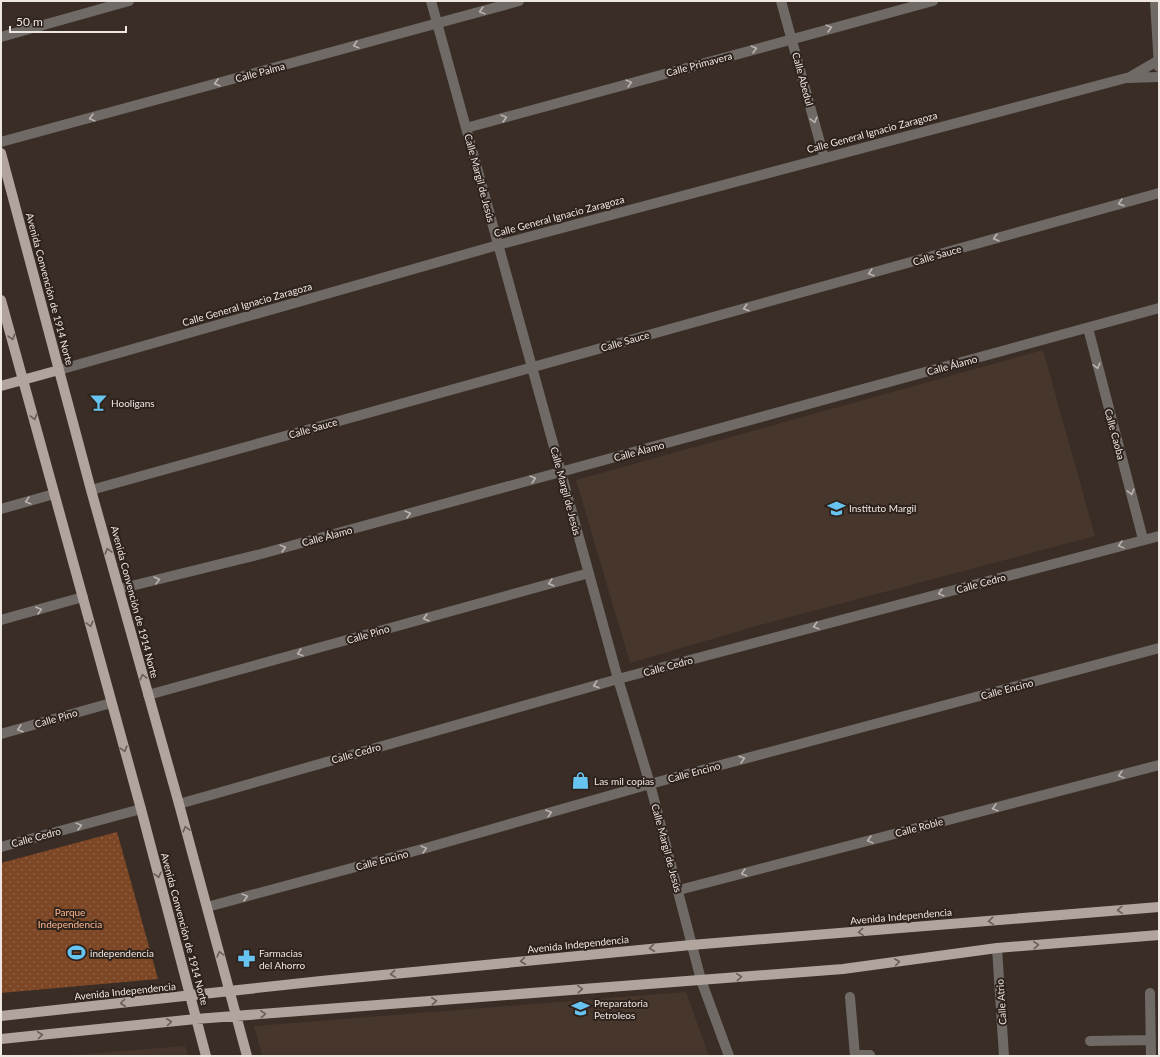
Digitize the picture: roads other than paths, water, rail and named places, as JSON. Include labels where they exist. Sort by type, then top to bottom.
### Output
[{"type":"main road","name":"Avenida Convención de 1914 Norte","points":[[1,153],[91,490],[179,804],[247,1056]]},
{"type":"main road","name":"Avenida Convención de 1914 Norte","points":[[1,300],[24,379],[54,494],[141,809],[206,1056]]},
{"type":"main road","name":"Calle General Ignacio Zaragoza","points":[[1,386],[59,370]]},
{"type":"main road","name":"Avenida Independencia","points":[[1,1016],[691,944],[1159,907]]},
{"type":"main road","points":[[1,1038],[196,1019],[843,969],[997,948],[1159,935]]},
{"type":"street","points":[[1,37],[129,1]]},
{"type":"street","name":"Calle Margil de Jesús","points":[[431,1],[588,573],[650,784],[701,980],[729,1056]]},
{"type":"street","name":"Calle Palma","points":[[1,142],[519,1]]},
{"type":"street","name":"Calle Abedul","points":[[781,1],[824,157]]},
{"type":"street","name":"Calle Primavera","points":[[466,128],[791,38],[933,1]]},
{"type":"street","points":[[1155,1],[1159,66]]},
{"type":"street","name":"Calle General Ignacio Zaragoza","points":[[1126,78],[1159,60]]},
{"type":"street","name":"Calle General Ignacio Zaragoza","points":[[59,370],[498,244],[824,157],[1126,78],[1159,77]]},
{"type":"street","name":"Calle Sauce","points":[[91,490],[1159,193]]},
{"type":"street","name":"Calle Álamo","points":[[119,589],[261,554],[1159,308]]},
{"type":"street","name":"Calle Caoba","points":[[1088,328],[1143,540]]},
{"type":"street","points":[[1,509],[54,494]]},
{"type":"street","name":"Calle Cedro","points":[[179,804],[618,679],[1159,536]]},
{"type":"street","name":"Calle Pino","points":[[148,695],[588,573]]},
{"type":"street","points":[[1,620],[83,597]]},
{"type":"street","name":"Calle Encino","points":[[207,907],[426,848],[650,784],[1159,648]]},
{"type":"street","name":"Calle Pino","points":[[1,734],[111,703]]},
{"type":"street","name":"Calle Roble","points":[[678,890],[1159,765]]},
{"type":"street","name":"Calle Cedro","points":[[1,847],[141,809]]},
{"type":"street","name":"Calle Atrio","points":[[997,948],[1004,1056]]},
{"type":"street","points":[[1150,993],[1150,1040],[1152,1056]]},
{"type":"street","points":[[850,997],[855,1056],[870,1055]]},
{"type":"street","points":[[1090,1041],[1150,1040]]},
{"type":"place","name":"Hooligans","points":[[98,403]]},
{"type":"place","name":"Instituto Margil","points":[[836,508]]},
{"type":"place","name":"Las mil copias","points":[[581,781]]},
{"type":"place","name":"independencia","points":[[77,953]]},
{"type":"place","name":"Farmacias del Ahorro","points":[[246,959]]},
{"type":"place","name":"Preparatoria Petroleos","points":[[581,1009]]},
{"type":"park label","name":"Parque Independencia","points":[[70,918]]}]
